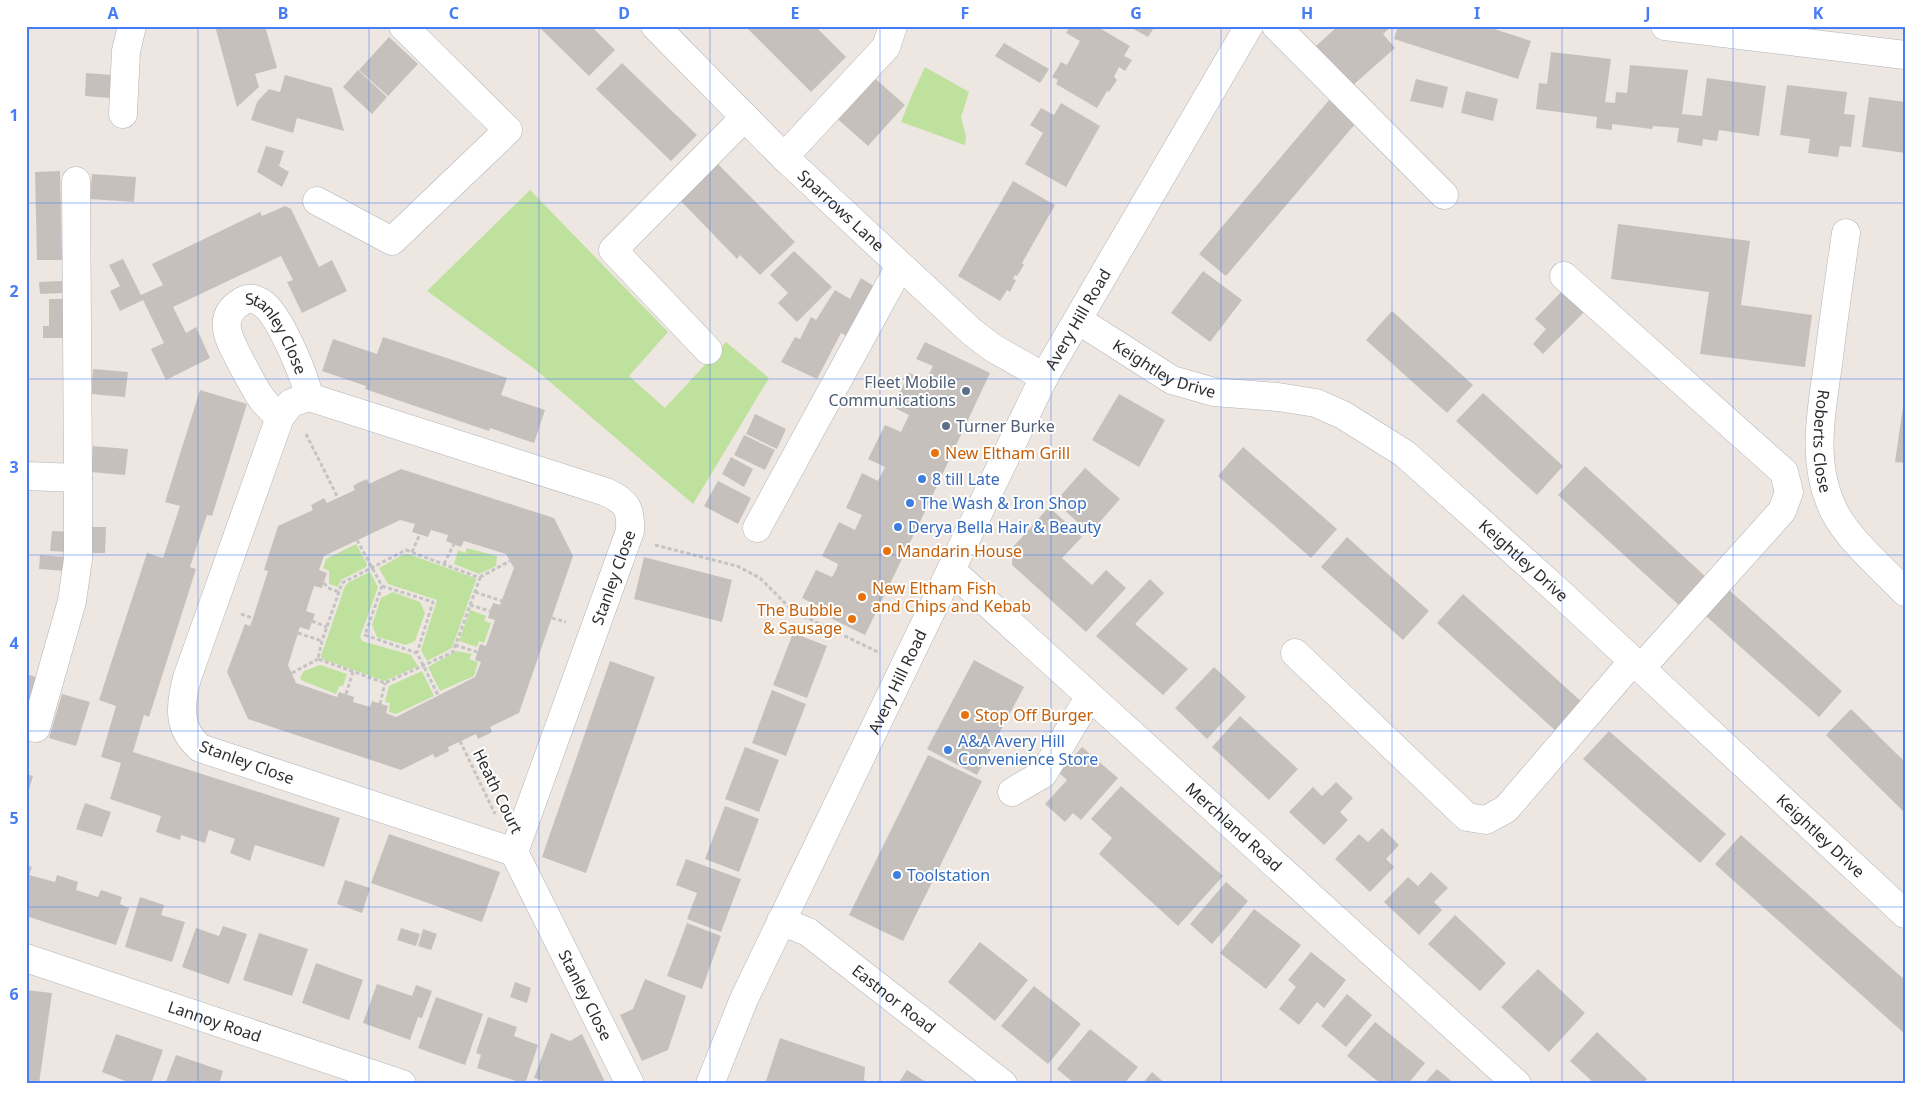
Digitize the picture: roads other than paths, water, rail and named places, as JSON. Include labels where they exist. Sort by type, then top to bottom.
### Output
[{"type":"street","points":[[123,114],[126,51],[132,26]]},
{"type":"street","points":[[317,201],[392,241],[508,130],[403,26]]},
{"type":"street","name":"Sparrows Lane","points":[[655,26],[784,157],[972,332],[993,348],[1044,377]]},
{"type":"street","points":[[784,157],[886,47],[893,26]]},
{"type":"street","name":"Avery Hill Road","points":[[710,1084],[744,999],[1044,377],[1249,26]]},
{"type":"street","points":[[1276,26],[1444,195]]},
{"type":"street","points":[[1666,26],[1905,55]]},
{"type":"street","points":[[708,350],[613,250],[745,117]]},
{"type":"street","points":[[36,728],[72,601],[78,558],[76,181]]},
{"type":"street","name":"Roberts Close","points":[[1846,233],[1819,430],[1821,476],[1830,502],[1847,531],[1905,592]]},
{"type":"street","points":[[756,528],[900,266]]},
{"type":"street","points":[[1295,653],[1467,817],[1486,820],[1506,809],[1637,665],[1782,511],[1789,492],[1784,472],[1564,276]]},
{"type":"street","name":"Keightley Drive","points":[[1078,320],[1172,380],[1214,392],[1278,397],[1316,403],[1343,415],[1405,454],[1902,905]]},
{"type":"street","name":"Stanley Close","points":[[514,852],[628,538],[631,517],[627,505],[606,492],[293,406],[183,695],[181,712],[185,728],[191,740],[200,748],[514,852],[630,1084]]},
{"type":"street","points":[[26,476],[78,478]]},
{"type":"street","name":"Merchland Road","points":[[951,570],[1517,1084]]},
{"type":"street","points":[[1012,792],[1043,774],[1090,696]]},
{"type":"street","name":"Eastnor Road","points":[[781,921],[808,932],[1002,1084]]},
{"type":"street","name":"Lannoy Road","points":[[26,958],[402,1084]]},
{"type":"place","name":"Fleet Mobile Communications","points":[[966,391]]},
{"type":"place","name":"Turner Burke","points":[[946,426]]},
{"type":"place","name":"New Eltham Grill","points":[[935,453]]},
{"type":"place","name":"8 till Late","points":[[922,479]]},
{"type":"place","name":"The Wash & Iron Shop","points":[[910,503]]},
{"type":"place","name":"Derya Bella Hair & Beauty","points":[[898,527]]},
{"type":"place","name":"Mandarin House","points":[[887,551]]},
{"type":"place","name":"New Eltham Fish and Chips and Kebab","points":[[862,597]]},
{"type":"place","name":"The Bubble & Sausage","points":[[852,619]]},
{"type":"place","name":"Stop Off Burger","points":[[965,715]]},
{"type":"place","name":"A&A Avery Hill Convenience Store","points":[[948,750]]},
{"type":"place","name":"Toolstation","points":[[897,875]]}]
